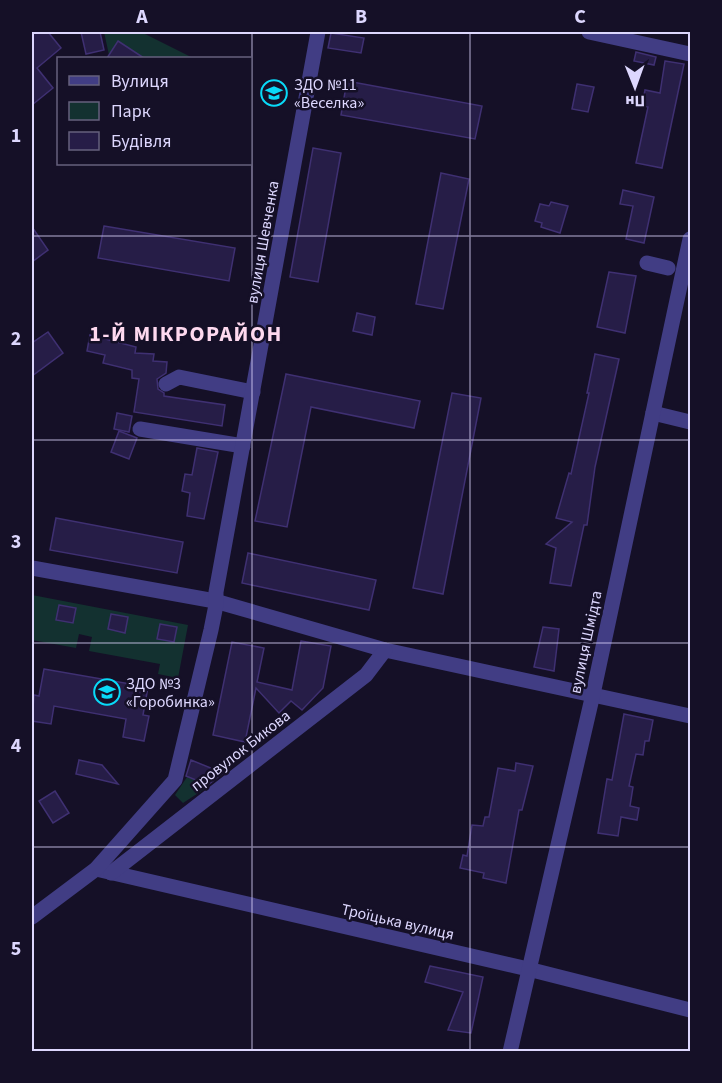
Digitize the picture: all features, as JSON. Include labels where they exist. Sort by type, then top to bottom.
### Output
[{"type":"street","name":"вулиця Шевченка","points":[[104,871],[175,780],[211,630],[318,32]]},
{"type":"street","points":[[589,32],[690,54]]},
{"type":"street","name":"вулиця Шмідта","points":[[510,1052],[593,694],[690,240]]},
{"type":"street","points":[[647,263],[668,268]]},
{"type":"street","points":[[166,384],[180,377],[253,392]]},
{"type":"street","points":[[652,413],[690,422]]},
{"type":"street","points":[[140,429],[243,446]]},
{"type":"street","points":[[32,568],[216,601],[385,650],[690,716]]},
{"type":"street","name":"провулок Бикова","points":[[32,917],[104,871],[366,675],[385,650]]},
{"type":"street","name":"Троїцька вулиця","points":[[104,871],[528,969],[690,1010]]},
{"type":"green space","points":[[104,32],[144,32],[191,57],[113,57],[109,55]]},
{"type":"green space","points":[[32,595],[188,625],[178,678],[158,674],[160,664],[89,651],[92,637],[79,634],[76,648],[32,640]]},
{"type":"green space","points":[[187,777],[209,786],[183,803],[175,795]]},
{"type":"building","points":[[32,32],[48,32],[61,48],[37,68],[53,88],[32,105]]},
{"type":"building","points":[[81,32],[100,32],[104,50],[86,54]]},
{"type":"building","points":[[331,33],[364,38],[361,53],[328,48]]},
{"type":"building","points":[[118,41],[142,57],[108,57]]},
{"type":"building","points":[[636,52],[656,57],[654,65],[634,61]]},
{"type":"building","points":[[665,61],[684,64],[662,168],[636,163],[648,107],[642,106],[645,90],[660,93]]},
{"type":"building","points":[[347,81],[482,106],[475,139],[341,115]]},
{"type":"building","points":[[577,84],[594,87],[588,112],[572,109]]},
{"type":"building","points":[[313,148],[341,153],[318,282],[290,277]]},
{"type":"building","points":[[441,173],[469,179],[443,309],[416,304]]},
{"type":"building","points":[[623,190],[654,197],[644,243],[626,239],[633,206],[620,204]]},
{"type":"building","points":[[551,202],[568,206],[560,233],[541,227],[542,223],[535,221],[540,204],[549,206]]},
{"type":"building","points":[[104,226],[235,248],[229,281],[98,258]]},
{"type":"building","points":[[32,227],[48,250],[32,262]]},
{"type":"building","points":[[609,272],[636,276],[625,333],[597,327]]},
{"type":"building","points":[[357,313],[375,317],[372,335],[353,331]]},
{"type":"building","points":[[48,332],[63,353],[32,376],[32,343]]},
{"type":"building","points":[[90,335],[136,347],[135,353],[154,354],[153,361],[167,362],[166,373],[157,379],[158,389],[164,393],[164,396],[225,405],[222,426],[134,412],[139,379],[132,378],[132,370],[103,363],[105,355],[87,351]]},
{"type":"building","points":[[595,354],[619,359],[595,467],[587,525],[584,525],[571,586],[550,583],[556,548],[546,544],[572,522],[556,518],[569,473],[571,474]]},
{"type":"building","points":[[286,374],[420,401],[414,428],[311,407],[287,527],[255,521]]},
{"type":"building","points":[[452,393],[481,398],[443,594],[413,588]]},
{"type":"building","points":[[117,413],[132,416],[129,432],[114,429]]},
{"type":"building","points":[[119,431],[137,438],[129,459],[111,452]]},
{"type":"building","points":[[197,448],[218,452],[204,519],[187,516],[190,493],[182,491],[185,474],[192,475]]},
{"type":"building","points":[[56,518],[183,542],[177,573],[50,550]]},
{"type":"building","points":[[248,553],[376,580],[369,610],[242,583]]},
{"type":"building","points":[[59,605],[76,608],[73,623],[56,620]]},
{"type":"building","points":[[111,614],[128,617],[125,633],[108,629]]},
{"type":"building","points":[[160,624],[177,627],[174,642],[157,639]]},
{"type":"building","points":[[543,627],[559,629],[554,671],[534,667]]},
{"type":"building","points":[[301,641],[331,646],[323,688],[302,710],[291,701],[279,713],[256,688],[245,742],[213,735],[232,642],[264,648],[257,682],[292,690]]},
{"type":"building","name":"ЗДО №3 «Горобинка»","points":[[44,669],[148,687],[143,715],[149,716],[144,741],[123,737],[126,719],[54,706],[51,724],[32,721],[34,695],[39,696]]},
{"type":"building","points":[[624,714],[653,720],[649,741],[645,741],[643,755],[636,754],[629,786],[633,787],[630,806],[639,808],[637,820],[621,817],[618,836],[598,833],[607,779],[612,780]]},
{"type":"building","points":[[79,760],[102,765],[118,784],[76,774]]},
{"type":"building","points":[[191,760],[223,773],[208,785],[186,776]]},
{"type":"building","points":[[516,763],[533,766],[522,810],[519,810],[506,883],[483,878],[484,873],[460,868],[463,855],[467,856],[472,825],[483,826],[485,817],[489,817],[498,768],[515,771]]},
{"type":"building","points":[[55,791],[69,813],[53,823],[39,801]]},
{"type":"building","points":[[430,966],[483,977],[471,1033],[448,1030],[463,992],[425,982]]},
{"type":"place","name":"ЗДО №11 «Веселка»","points":[[274,93]]},
{"type":"place","name":"ЗДО №3 «Горобинка»","points":[[107,692]]},
{"type":"district","name":"1-Й МІКРОРАЙОН","points":[[186,333]]}]
